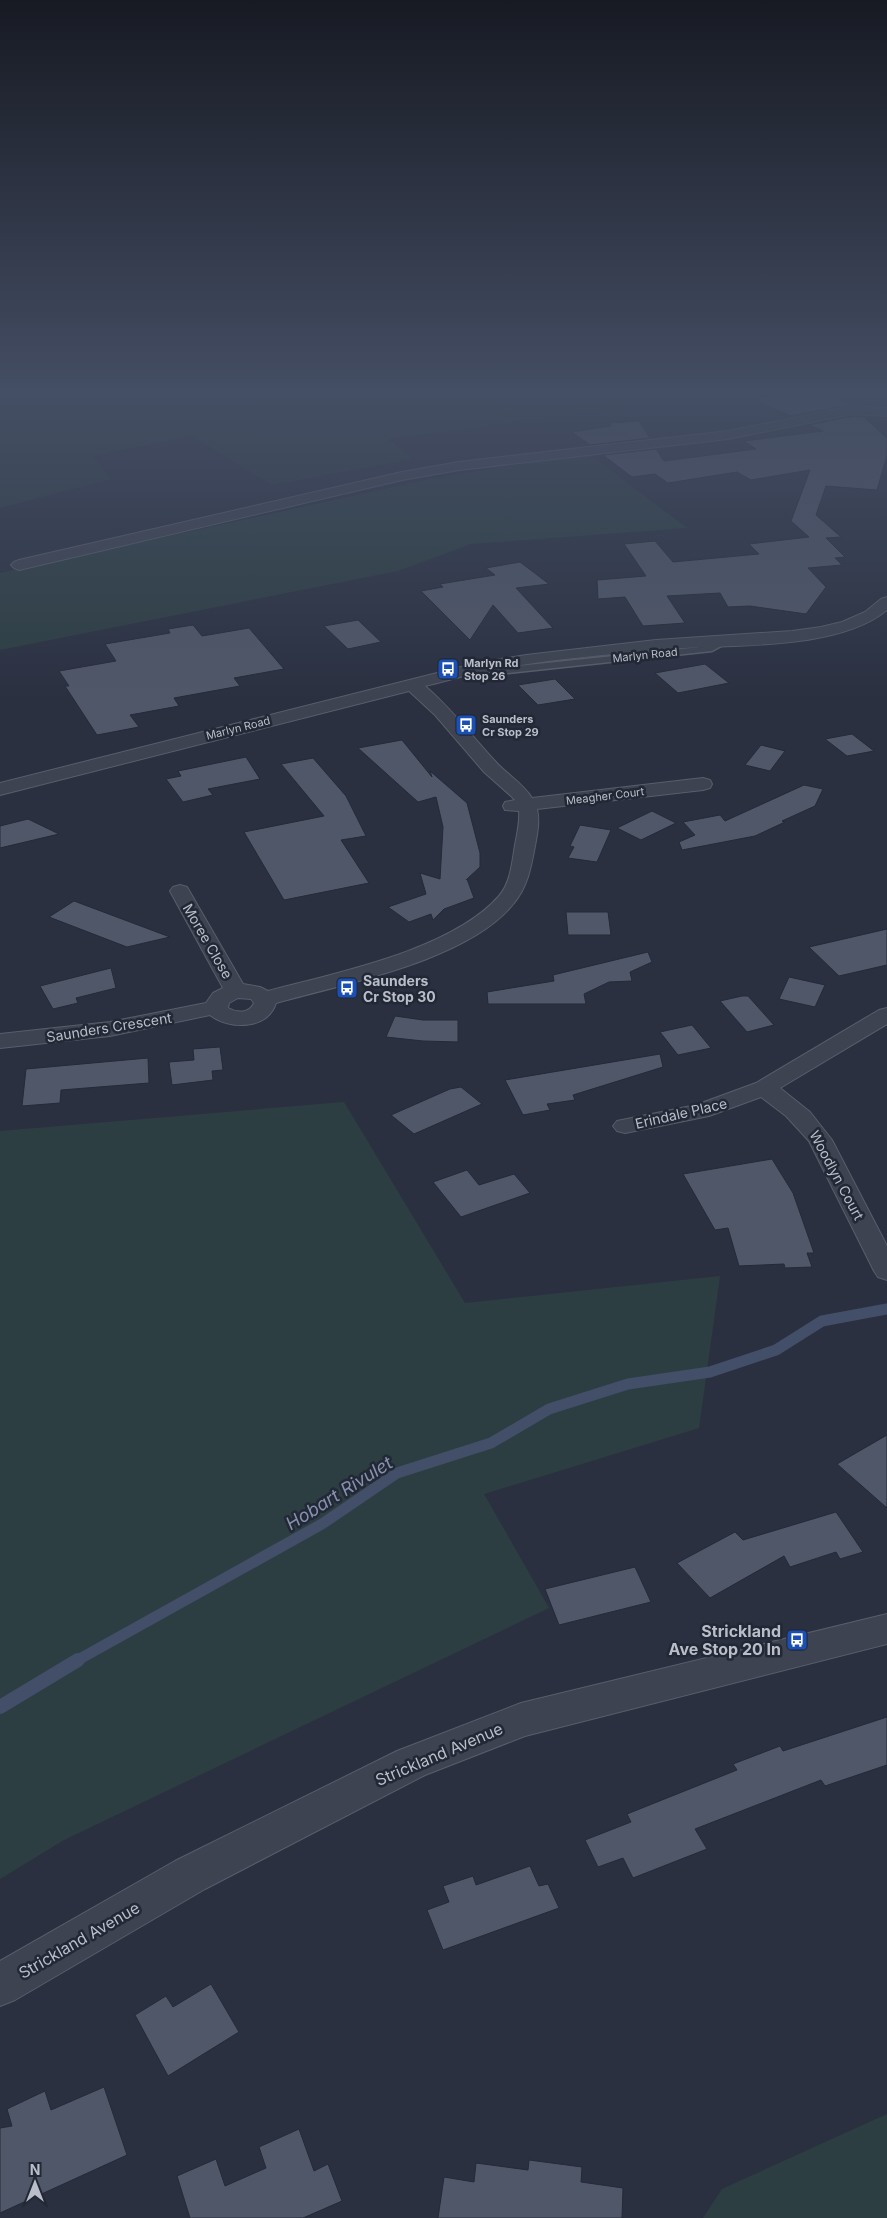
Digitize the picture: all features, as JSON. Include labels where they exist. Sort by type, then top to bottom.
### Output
[{"type":"street","points":[[20,565],[327,494]]},
{"type":"street","name":"Marlyn Road","points":[[0,789],[477,668],[539,658],[685,642],[774,637],[844,627],[871,617],[881,610],[887,602]]},
{"type":"street","points":[[264,999],[265,1006],[260,1013],[243,1018],[226,1016],[217,1007],[220,999],[236,991],[253,992],[264,999],[392,963],[464,933],[488,918],[505,902],[515,886],[522,870],[524,850],[517,805],[495,773],[441,710],[411,684]]},
{"type":"street","name":"Meagher Court","points":[[517,805],[703,784]]},
{"type":"street","name":"Moree Close","points":[[180,891],[236,991]]},
{"type":"street","name":"Saunders Crescent","points":[[0,1041],[110,1030],[217,1007]]},
{"type":"street","points":[[764,1088],[887,1016]]},
{"type":"street","name":"Erindale Place","points":[[625,1126],[700,1111],[736,1100],[764,1088]]},
{"type":"street","name":"Woodlyn Court","points":[[764,1088],[800,1114],[815,1132],[887,1270]]},
{"type":"street","name":"Strickland Avenue","points":[[0,1986],[190,1875],[436,1752],[521,1720],[887,1629]]},
{"type":"shaded area","points":[[0,494],[55,494],[0,508]]},
{"type":"shaded area","points":[[364,494],[641,494],[687,528],[471,544],[398,571],[0,650],[0,573]]},
{"type":"shaded area","points":[[344,1102],[465,1303],[720,1276],[699,1428],[484,1494],[549,1608],[64,1840],[0,1879],[0,1131]]},
{"type":"shaded area","points":[[887,2114],[887,2218],[703,2218],[722,2189]]},
{"type":"building","points":[[801,494],[823,494],[816,515],[841,537],[826,538],[845,557],[835,558],[842,565],[808,568],[826,587],[806,614],[750,606],[728,607],[720,593],[667,596],[685,623],[643,626],[625,597],[598,599],[597,580],[646,576],[624,544],[655,541],[673,562],[759,554],[749,544],[809,537],[791,521]]},
{"type":"building","points":[[520,562],[549,584],[516,588],[553,628],[518,633],[493,605],[470,640],[421,591],[443,587],[440,584],[495,575],[486,568]]},
{"type":"building","points":[[358,620],[381,642],[348,649],[324,626]]},
{"type":"building","points":[[193,625],[202,636],[249,628],[284,669],[234,678],[240,686],[174,698],[179,706],[130,715],[139,727],[97,735],[65,686],[69,686],[59,671],[116,661],[105,644],[170,633],[168,629]]},
{"type":"building","points":[[705,664],[729,683],[678,693],[655,673]]},
{"type":"building","points":[[555,679],[575,699],[538,705],[518,685]]},
{"type":"building","points":[[852,734],[874,751],[847,756],[825,739]]},
{"type":"building","points":[[402,740],[432,777],[430,771],[467,803],[480,853],[480,867],[467,879],[474,898],[444,909],[433,920],[431,914],[409,922],[388,907],[426,894],[420,873],[440,879],[443,827],[436,797],[418,802],[358,748]]},
{"type":"building","points":[[761,745],[785,751],[770,771],[745,765]]},
{"type":"building","points":[[246,757],[260,779],[208,789],[213,795],[183,802],[166,779],[181,776],[178,771]]},
{"type":"building","points":[[313,758],[346,796],[366,836],[341,840],[369,883],[284,900],[244,832],[324,816],[281,764]]},
{"type":"building","points":[[804,785],[823,789],[815,806],[782,821],[785,822],[755,836],[682,850],[679,842],[695,835],[683,822],[720,815],[725,821]]},
{"type":"building","points":[[652,811],[676,823],[641,840],[617,828]]},
{"type":"building","points":[[28,819],[59,834],[0,848],[0,826]]},
{"type":"building","points":[[580,825],[611,830],[597,862],[568,858],[574,847],[570,846]]},
{"type":"building","points":[[74,901],[170,937],[127,947],[49,917]]},
{"type":"building","points":[[566,912],[608,912],[611,935],[568,935]]},
{"type":"building","points":[[887,929],[887,965],[839,976],[809,947]]},
{"type":"building","points":[[648,952],[652,962],[630,972],[632,981],[609,982],[584,994],[586,1004],[488,1004],[487,992],[554,981],[553,975]]},
{"type":"building","points":[[111,968],[116,988],[76,998],[78,1003],[53,1009],[40,986]]},
{"type":"building","points":[[789,977],[825,985],[815,1007],[779,999]]},
{"type":"building","points":[[748,996],[774,1025],[747,1032],[720,1001]]},
{"type":"building","points":[[395,1016],[423,1020],[458,1020],[458,1042],[386,1037]]},
{"type":"building","points":[[692,1025],[711,1048],[678,1055],[660,1032]]},
{"type":"building","points":[[220,1047],[223,1070],[212,1071],[213,1080],[172,1085],[169,1062],[194,1060],[193,1049]]},
{"type":"building","points":[[660,1054],[663,1067],[573,1095],[575,1100],[547,1104],[550,1110],[523,1115],[505,1080]]},
{"type":"building","points":[[148,1058],[149,1083],[61,1090],[60,1103],[22,1106],[26,1069]]},
{"type":"building","points":[[461,1087],[482,1104],[414,1134],[391,1115],[450,1089]]},
{"type":"building","points":[[772,1159],[793,1193],[814,1253],[807,1253],[812,1267],[785,1268],[784,1264],[739,1266],[728,1228],[715,1230],[683,1174]]},
{"type":"building","points":[[467,1170],[479,1185],[514,1174],[530,1193],[461,1217],[433,1182]]},
{"type":"building","points":[[887,1435],[887,1508],[837,1464]]},
{"type":"building","points":[[836,1512],[863,1552],[840,1559],[836,1552],[790,1567],[784,1556],[710,1598],[677,1563],[735,1532],[743,1540]]},
{"type":"building","points":[[635,1567],[651,1602],[559,1625],[545,1589]]},
{"type":"building","points":[[887,1717],[887,1765],[825,1786],[821,1780],[695,1829],[707,1849],[633,1878],[623,1858],[598,1867],[585,1840],[631,1822],[627,1814],[737,1770],[733,1764],[780,1746],[783,1751]]},
{"type":"building","points":[[530,1866],[539,1886],[548,1884],[559,1908],[443,1950],[427,1910],[449,1902],[443,1886],[473,1876],[476,1885]]},
{"type":"building","points":[[211,1984],[239,2032],[168,2076],[135,2015],[166,1996],[173,2007]]},
{"type":"building","points":[[104,2087],[127,2155],[0,2213],[0,2128],[12,2126],[7,2109],[45,2091],[51,2110]]},
{"type":"building","points":[[299,2129],[314,2171],[328,2164],[342,2201],[303,2218],[190,2218],[177,2176],[216,2159],[225,2186],[266,2168],[259,2147]]},
{"type":"building","points":[[529,2160],[582,2167],[581,2182],[623,2188],[622,2218],[438,2218],[444,2177],[474,2182],[476,2163],[528,2170]]},
{"type":"waterway","name":"Hobart Rivulet","points":[[76,1661],[322,1524],[397,1473],[491,1443],[549,1409],[628,1384],[710,1372],[776,1350],[822,1321],[887,1309]]},
{"type":"waterway","name":"Hobart Rivulet","points":[[0,1707],[78,1660]]},
{"type":"place","name":"Marlyn Rd Stop 26","points":[[448,669]]},
{"type":"place","name":"Saunders Cr Stop 29","points":[[466,725]]},
{"type":"place","name":"Saunders Cr Stop 30","points":[[347,988]]},
{"type":"place","name":"Strickland Ave Stop 20 In","points":[[797,1640]]}]
